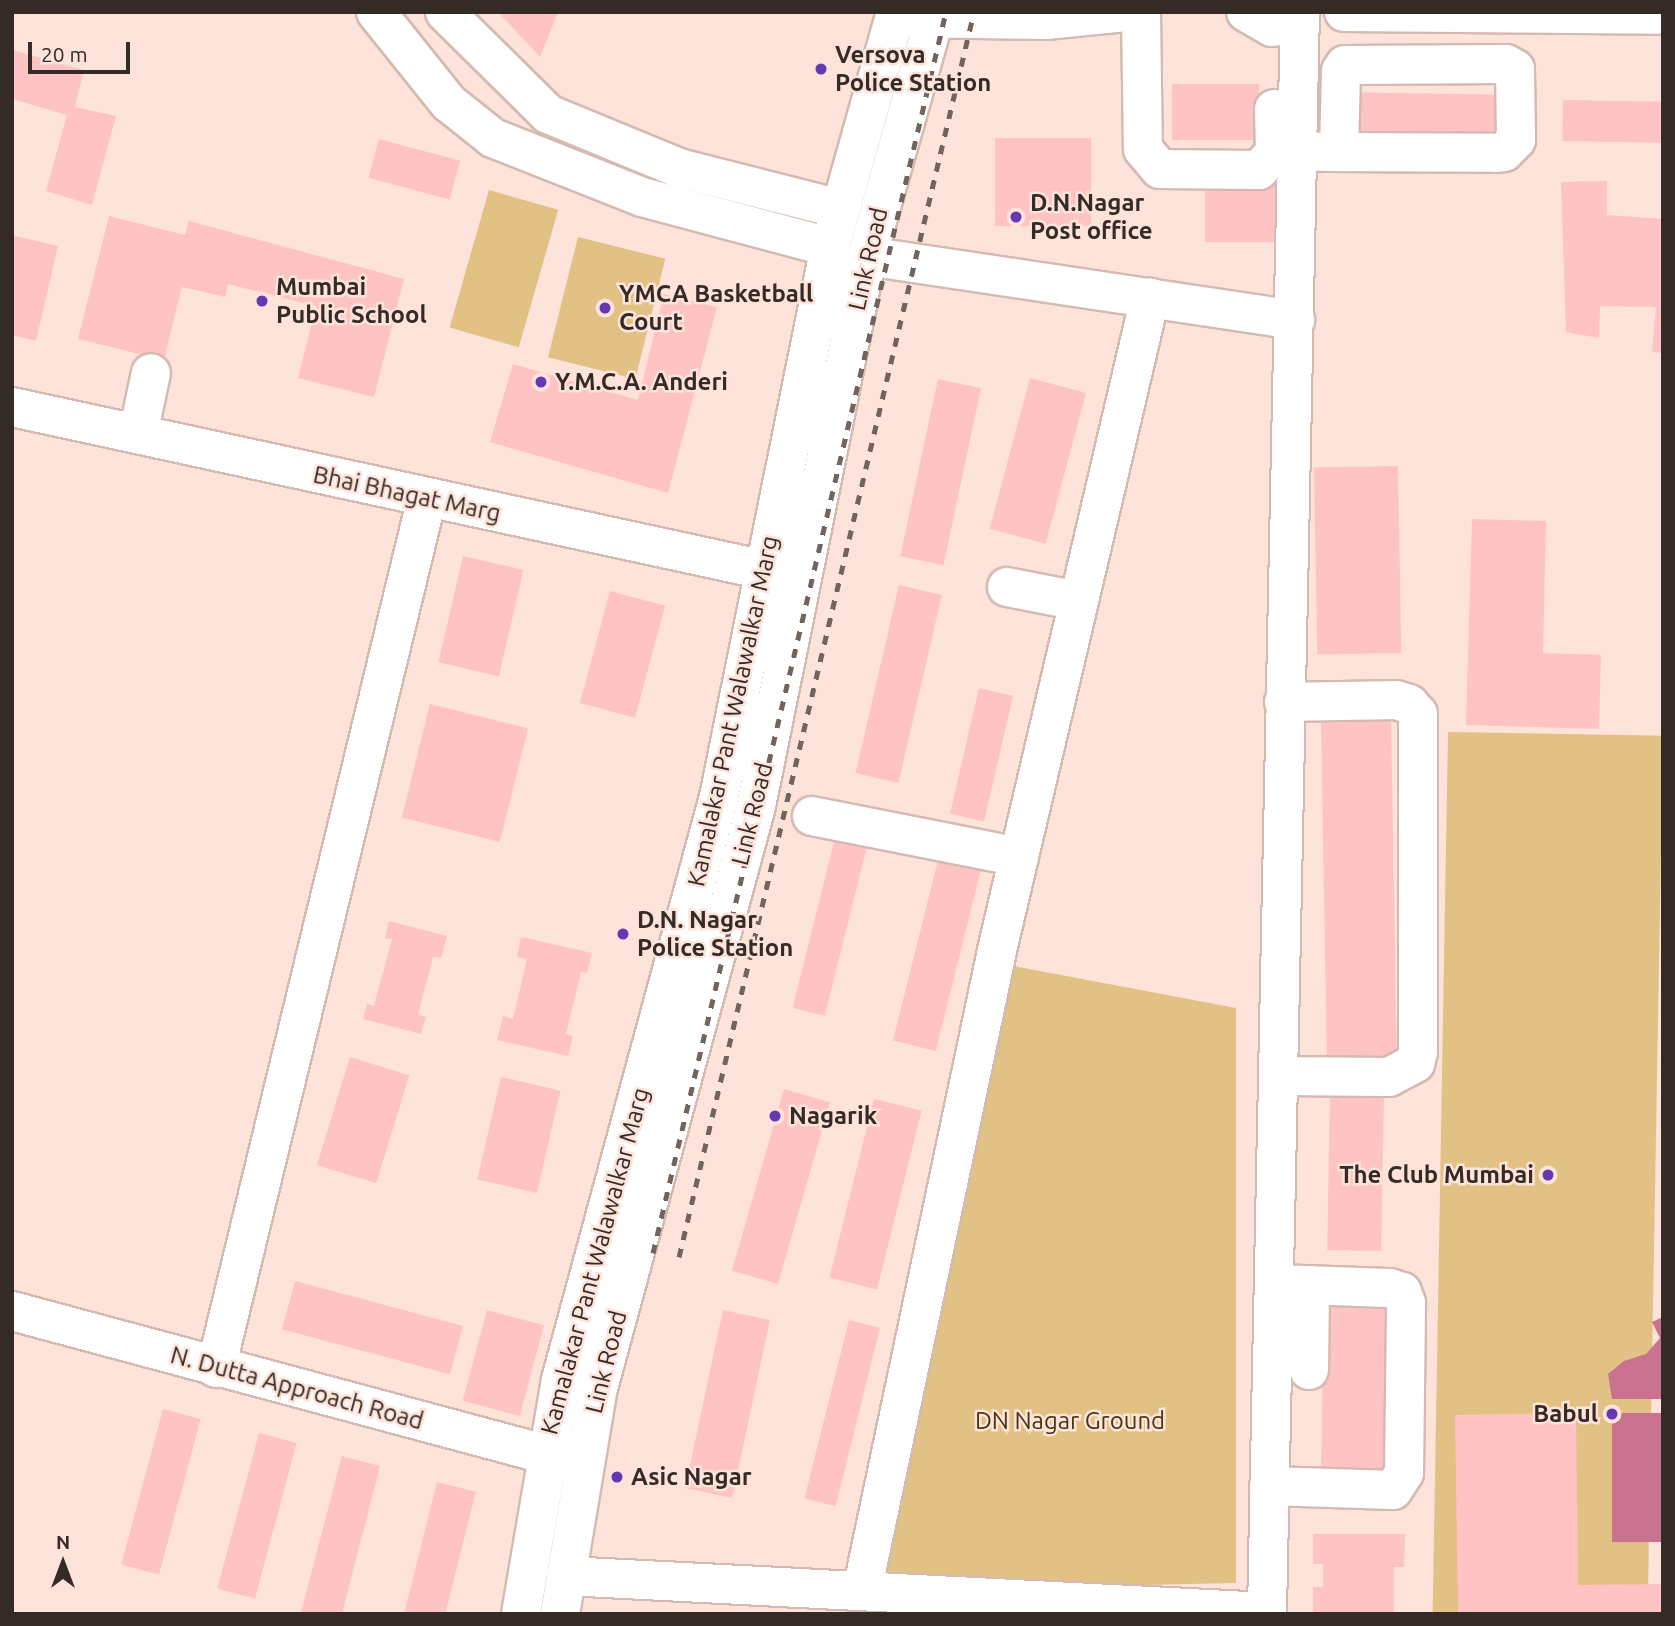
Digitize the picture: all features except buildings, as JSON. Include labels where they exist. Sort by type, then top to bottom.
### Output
[{"type":"street","points":[[376,12],[449,103],[493,138],[642,197],[830,247]]},
{"type":"street","points":[[445,12],[548,114],[679,168],[840,209]]},
{"type":"street","points":[[895,15],[1046,20],[1126,12]]},
{"type":"street","points":[[1141,12],[1143,149],[1160,169],[1259,170],[1270,161],[1275,152],[1273,80]]},
{"type":"street","points":[[1246,12],[1272,27],[1284,25],[1300,12]]},
{"type":"street","points":[[1300,12],[1296,320],[1284,702],[1278,1076],[1292,1299],[1309,1370]]},
{"type":"street","points":[[1345,12],[1663,15]]},
{"type":"street","name":"Kamalakar Pant Walawalkar Marg","points":[[521,1614],[545,1452],[719,797],[830,247],[895,15]]},
{"type":"street","name":"Link Road","points":[[560,1614],[598,1388],[756,806],[867,256],[935,15]]},
{"type":"street","points":[[1298,151],[1339,152],[1504,152],[1516,140],[1516,69],[1506,64],[1345,65],[1341,71],[1339,152]]},
{"type":"street","points":[[867,256],[1296,320]]},
{"type":"street","points":[[862,1591],[1019,857],[1150,298]]},
{"type":"street","points":[[138,434],[151,373]]},
{"type":"street","name":"Bhai Bhagat Marg","points":[[12,407],[765,573],[802,578]]},
{"type":"street","points":[[216,1368],[427,498]]},
{"type":"street","points":[[1007,587],[1079,601]]},
{"type":"street","points":[[1278,1076],[1389,1077],[1415,1063],[1418,1052],[1418,714],[1409,704],[1396,700],[1284,702]]},
{"type":"street","points":[[812,816],[1019,857]]},
{"type":"street","points":[[1269,1486],[1393,1490],[1404,1473],[1406,1303],[1402,1292],[1391,1288],[1292,1299]]},
{"type":"street","points":[[566,1576],[1267,1612],[1269,1486],[1292,1299]]},
{"type":"street","name":"N. Dutta Approach Road","points":[[12,1311],[216,1368],[545,1452],[583,1465]]},
{"type":"green space","points":[[489,190],[558,210],[519,347],[450,327]]},
{"type":"green space","name":"YMCA Basketball Court","points":[[578,237],[665,259],[635,379],[548,357]]},
{"type":"green space","name":"The Club Mumbai","points":[[1448,732],[1663,736],[1648,1614],[1433,1614]]},
{"type":"green space","name":"DN Nagar Ground","points":[[1003,964],[1236,1008],[1236,1583],[862,1591]]},
{"type":"shaded area","points":[[1663,1317],[1663,1399],[1612,1399],[1608,1374],[1624,1361],[1646,1354],[1660,1338],[1652,1322]]},
{"type":"shaded area","points":[[1612,1413],[1663,1413],[1663,1542],[1612,1542]]},
{"type":"railway","points":[[653,1253],[946,12]]},
{"type":"railway","points":[[679,1257],[974,12]]},
{"type":"place","name":"Versova Police Station","points":[[821,69]]},
{"type":"place","name":"D.N.Nagar Post office","points":[[1016,217]]},
{"type":"place","name":"Mumbai Public School","points":[[262,301]]},
{"type":"place","name":"YMCA Basketball Court","points":[[605,308]]},
{"type":"place","name":"Y.M.C.A. Anderi","points":[[541,382]]},
{"type":"place","name":"D.N. Nagar Police Station","points":[[623,934]]},
{"type":"place","name":"Nagarik","points":[[775,1116]]},
{"type":"place","name":"The Club Mumbai","points":[[1548,1175]]},
{"type":"place","name":"Babul","points":[[1612,1414]]},
{"type":"place","name":"Asic Nagar","points":[[617,1477]]}]
